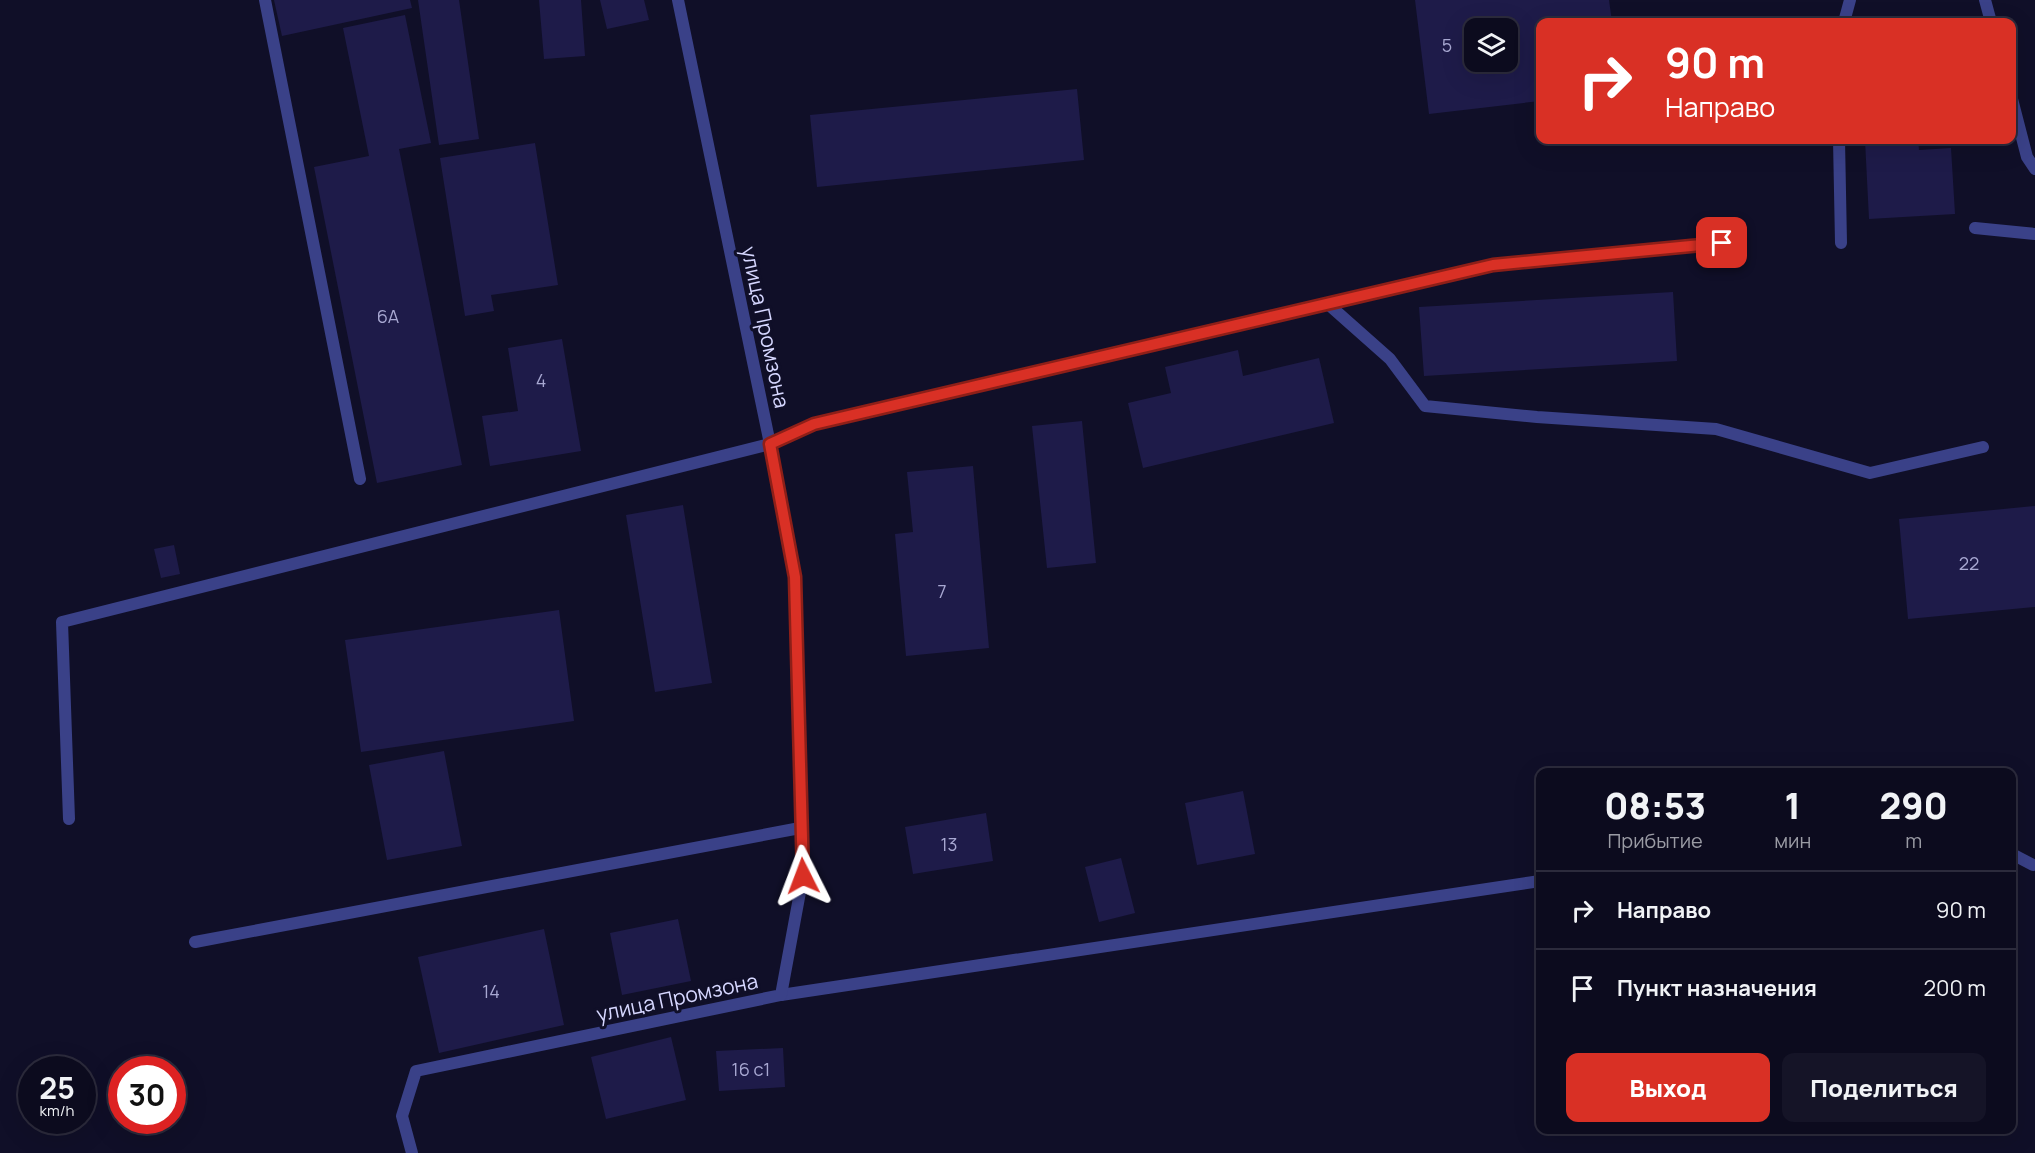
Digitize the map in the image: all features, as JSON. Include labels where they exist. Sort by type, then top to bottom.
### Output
[{"type":"street","points":[[266,0],[360,479]]},
{"type":"street","name":"улица Промзона","points":[[412,1153],[402,1116],[416,1071],[781,995],[803,876],[795,577],[770,444],[678,0]]},
{"type":"street","points":[[1845,18],[1850,0]]},
{"type":"street","points":[[1985,0],[1990,18]]},
{"type":"street","points":[[2016,114],[2027,157],[2035,169]]},
{"type":"street","points":[[1839,144],[1841,243]]},
{"type":"street","points":[[1975,228],[2035,234]]},
{"type":"street","points":[[69,819],[62,622],[770,444],[814,424],[1493,265],[1722,243]]},
{"type":"street","points":[[1328,303],[1390,359],[1425,406],[1537,417],[1716,429],[1870,473],[1983,447]]},
{"type":"street","points":[[195,942],[800,828]]},
{"type":"street","points":[[2016,856],[2033,865]]},
{"type":"street","points":[[781,995],[1536,882]]},
{"type":"building","points":[[274,0],[410,0],[412,8],[282,36]]},
{"type":"building","points":[[418,0],[459,0],[479,139],[439,145]]},
{"type":"building","points":[[539,0],[581,0],[585,56],[544,59]]},
{"type":"building","points":[[600,0],[644,0],[649,20],[607,29]]},
{"type":"building","points":[[1415,0],[1609,0],[1611,18],[1536,18],[1536,101],[1429,114]]},
{"type":"building","points":[[405,15],[431,143],[399,149],[462,465],[377,483],[314,167],[369,156],[343,28]]},
{"type":"building","points":[[1077,89],[1084,160],[817,187],[810,115]]},
{"type":"building","points":[[535,143],[558,285],[491,295],[494,311],[465,316],[440,158]]},
{"type":"building","points":[[1865,144],[1918,144],[1919,150],[1951,148],[1955,214],[1869,219]]},
{"type":"building","points":[[1673,292],[1677,361],[1424,376],[1419,307]]},
{"type":"building","points":[[562,339],[581,451],[490,466],[482,416],[518,411],[508,348]]},
{"type":"building","points":[[1238,350],[1243,376],[1319,358],[1334,423],[1143,468],[1128,403],[1171,393],[1165,367]]},
{"type":"building","points":[[1082,421],[1096,563],[1047,568],[1032,426]]},
{"type":"building","points":[[973,466],[989,648],[906,656],[895,534],[913,532],[907,472]]},
{"type":"building","points":[[683,505],[712,683],[655,692],[626,515]]},
{"type":"building","points":[[2035,506],[2035,607],[1908,619],[1899,519]]},
{"type":"building","points":[[174,545],[180,574],[161,578],[154,549]]},
{"type":"building","points":[[559,610],[574,721],[361,752],[345,640]]},
{"type":"building","points":[[444,751],[462,846],[387,860],[369,765]]},
{"type":"building","points":[[1243,791],[1255,854],[1197,865],[1185,803]]},
{"type":"building","points":[[986,813],[993,861],[913,874],[905,827]]},
{"type":"building","points":[[1121,858],[1135,913],[1099,922],[1085,867]]},
{"type":"building","points":[[678,919],[691,981],[622,995],[610,933]]},
{"type":"building","points":[[544,929],[564,1025],[439,1053],[418,957]]},
{"type":"building","points":[[671,1037],[686,1100],[606,1119],[591,1057]]},
{"type":"building","points":[[783,1048],[785,1087],[719,1091],[716,1051]]},
{"type":"route","points":[[803,876],[795,577],[770,444],[814,424],[1493,265],[1722,243]]}]
